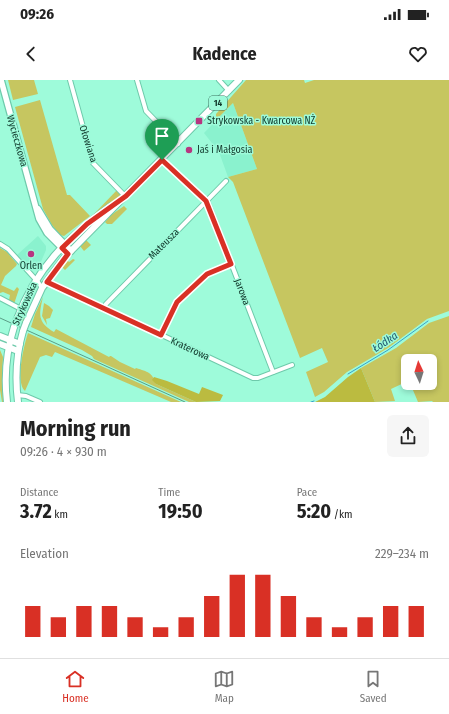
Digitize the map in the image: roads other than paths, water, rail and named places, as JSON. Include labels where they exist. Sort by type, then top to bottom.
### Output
[{"type":"main road","name":"Strykowska","points":[[18,402],[16,375],[18,351],[26,323],[42,288],[70,252],[240,80]]},
{"type":"main road","name":"Strykowska","points":[[7,402],[5,370],[8,347],[21,309],[36,279],[63,246],[87,224],[126,196]]},
{"type":"main road","points":[[0,336],[20,344]]},
{"type":"main road","points":[[0,344],[18,351]]},
{"type":"street","name":"Wycieczkowa","points":[[1,80],[34,202],[50,230],[70,252]]},
{"type":"street","name":"Ołowiana","points":[[70,80],[93,163],[126,196]]},
{"type":"street","points":[[137,80],[146,112],[178,144]]},
{"type":"street","points":[[219,80],[230,91]]},
{"type":"street","name":"Jarowa","points":[[162,160],[206,201],[273,372]]},
{"type":"street","name":"Mateusza","points":[[104,308],[106,304],[226,181]]},
{"type":"street","points":[[0,244],[8,249],[36,279],[42,288]]},
{"type":"street","points":[[161,335],[177,302],[207,274],[231,264]]},
{"type":"street","name":"Kraterowa","points":[[47,282],[253,378],[258,378],[292,365]]},
{"type":"street","points":[[0,298],[21,309]]},
{"type":"street","points":[[17,395],[26,396],[40,402]]},
{"type":"waterway","name":"Łódka","points":[[348,374],[388,350],[428,321]]},
{"type":"railway","points":[[0,318],[185,402]]},
{"type":"place","name":"Strykowska - Kwarcowa NŻ","points":[[199,121]]},
{"type":"place","name":"Jaś i Małgosia","points":[[189,150]]},
{"type":"place","name":"Orlen","points":[[31,254]]}]
